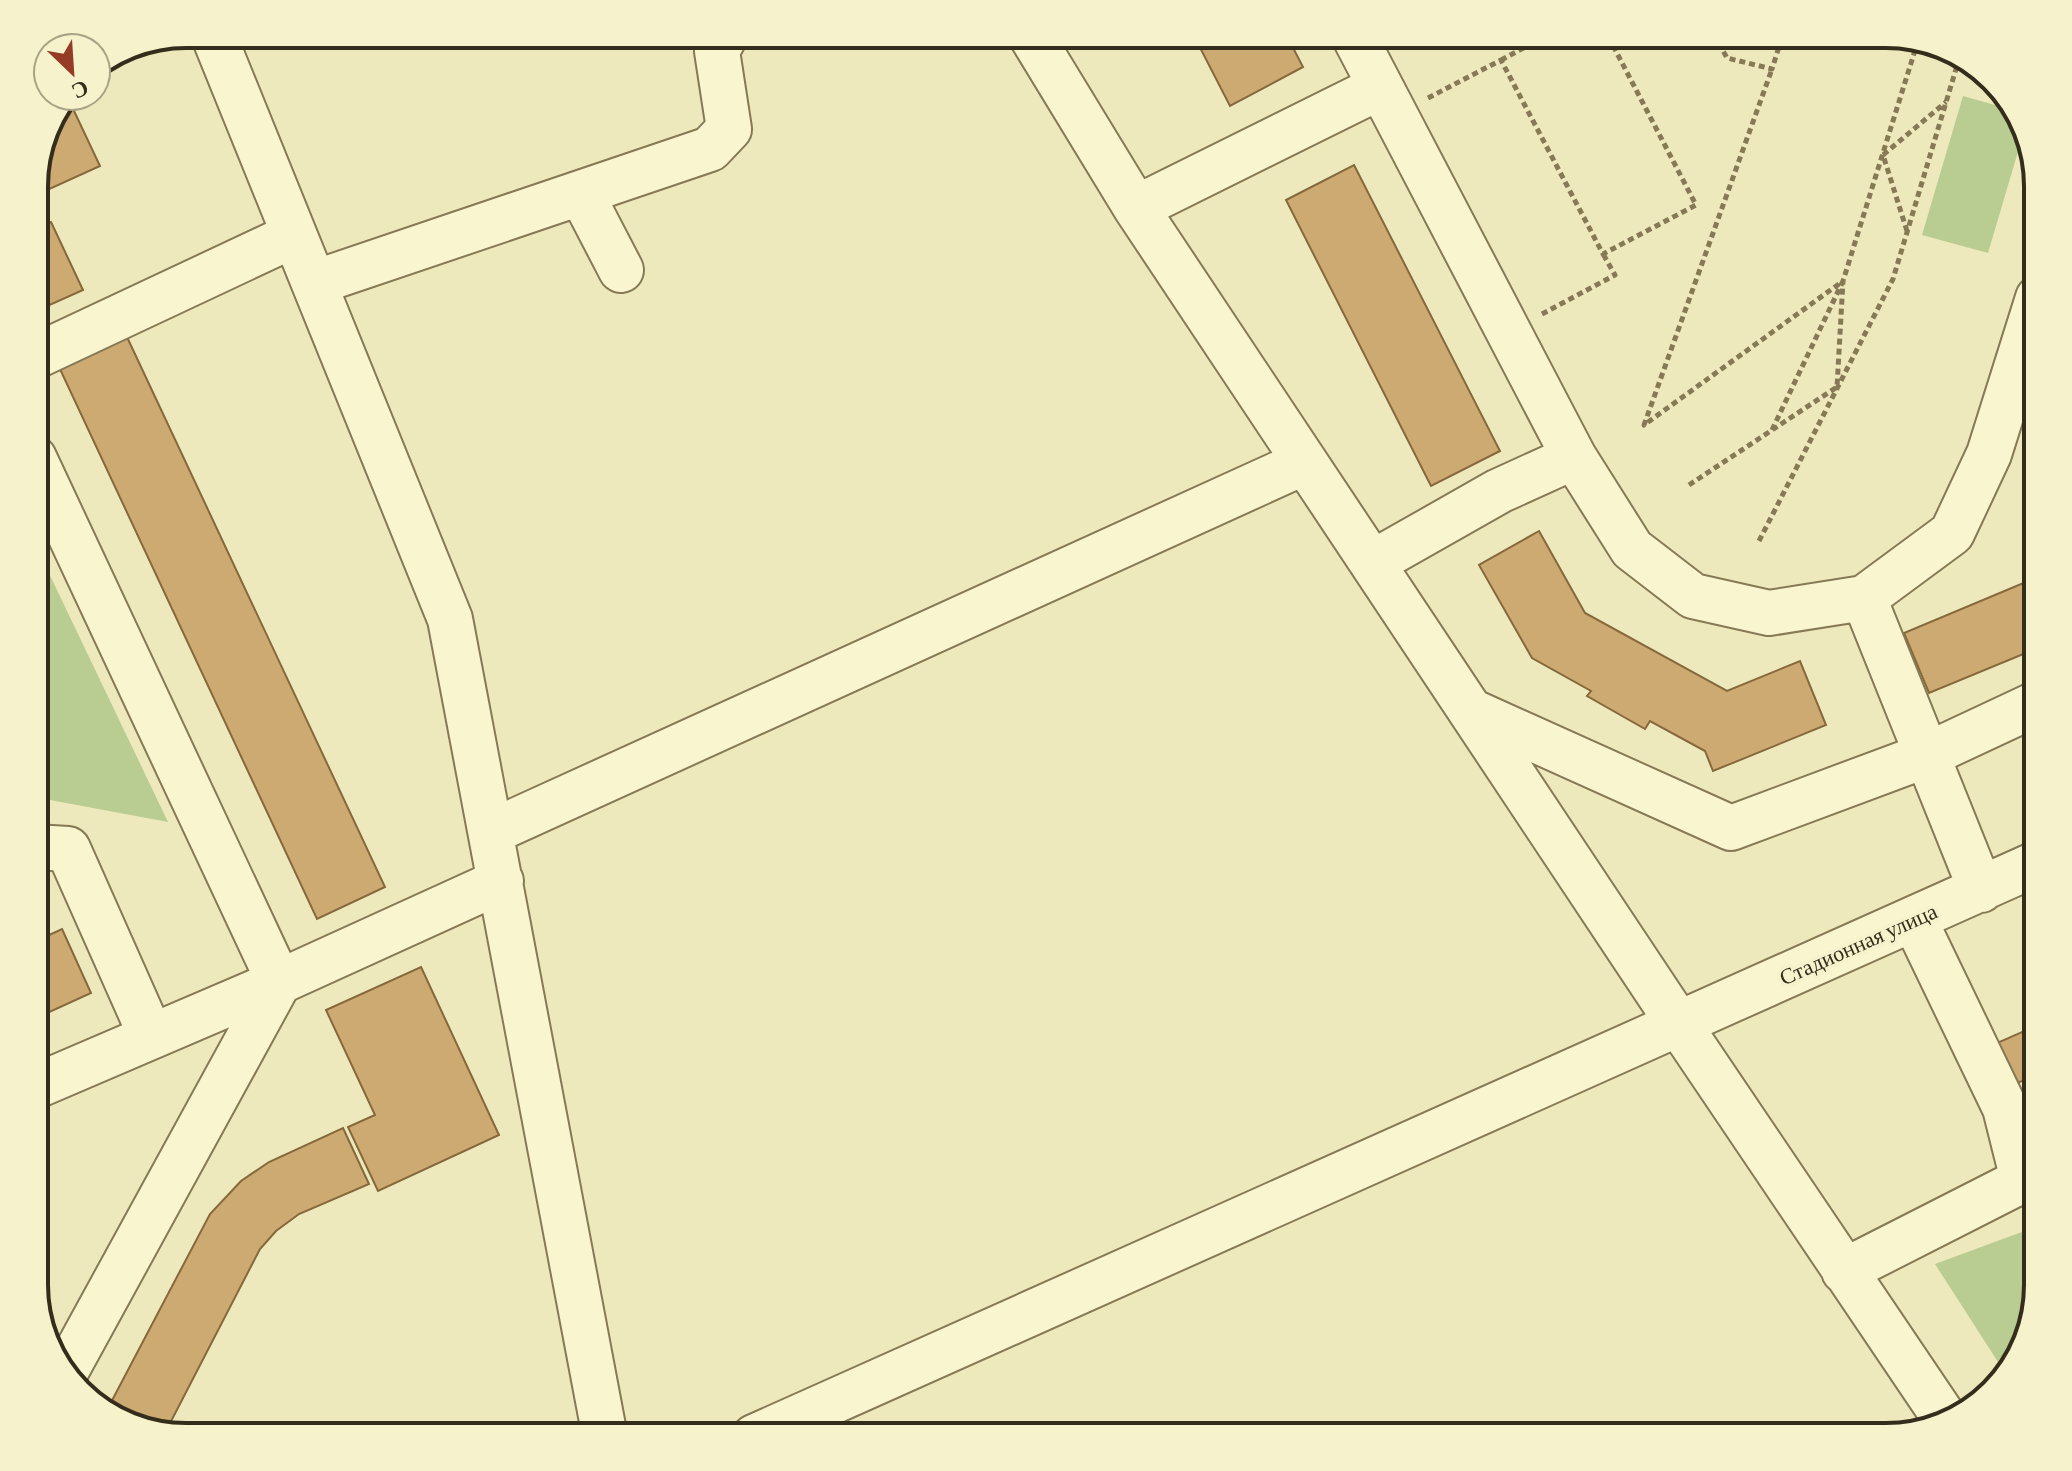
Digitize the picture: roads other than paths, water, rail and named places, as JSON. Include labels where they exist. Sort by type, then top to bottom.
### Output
[{"type":"street","points":[[219,48],[450,619],[602,1423]]},
{"type":"street","points":[[314,283],[710,149],[729,129],[719,48]]},
{"type":"street","points":[[1039,48],[1136,208],[1940,1412]]},
{"type":"street","points":[[1360,48],[1574,457],[1632,549],[1693,596],[1769,613],[1864,598],[1952,533],[1989,454],[2024,343]]},
{"type":"street","points":[[1136,208],[1387,101]]},
{"type":"street","points":[[581,193],[621,270]]},
{"type":"street","points":[[48,350],[294,235]]},
{"type":"street","points":[[1372,563],[1499,491],[1574,457]]},
{"type":"street","points":[[491,832],[1305,462]]},
{"type":"street","points":[[48,488],[279,982]]},
{"type":"street","points":[[1864,598],[1981,890]]},
{"type":"street","points":[[1471,711],[1731,828],[1927,755],[2024,710]]},
{"type":"street","points":[[48,848],[68,849],[151,1036]]},
{"type":"street","name":"Стадионная улица","points":[[785,1423],[2024,870]]},
{"type":"street","points":[[48,1081],[279,982],[501,881]]},
{"type":"street","points":[[1844,1271],[2023,1180],[2005,1108],[1914,919]]},
{"type":"street","points":[[71,1361],[279,982]]}]
